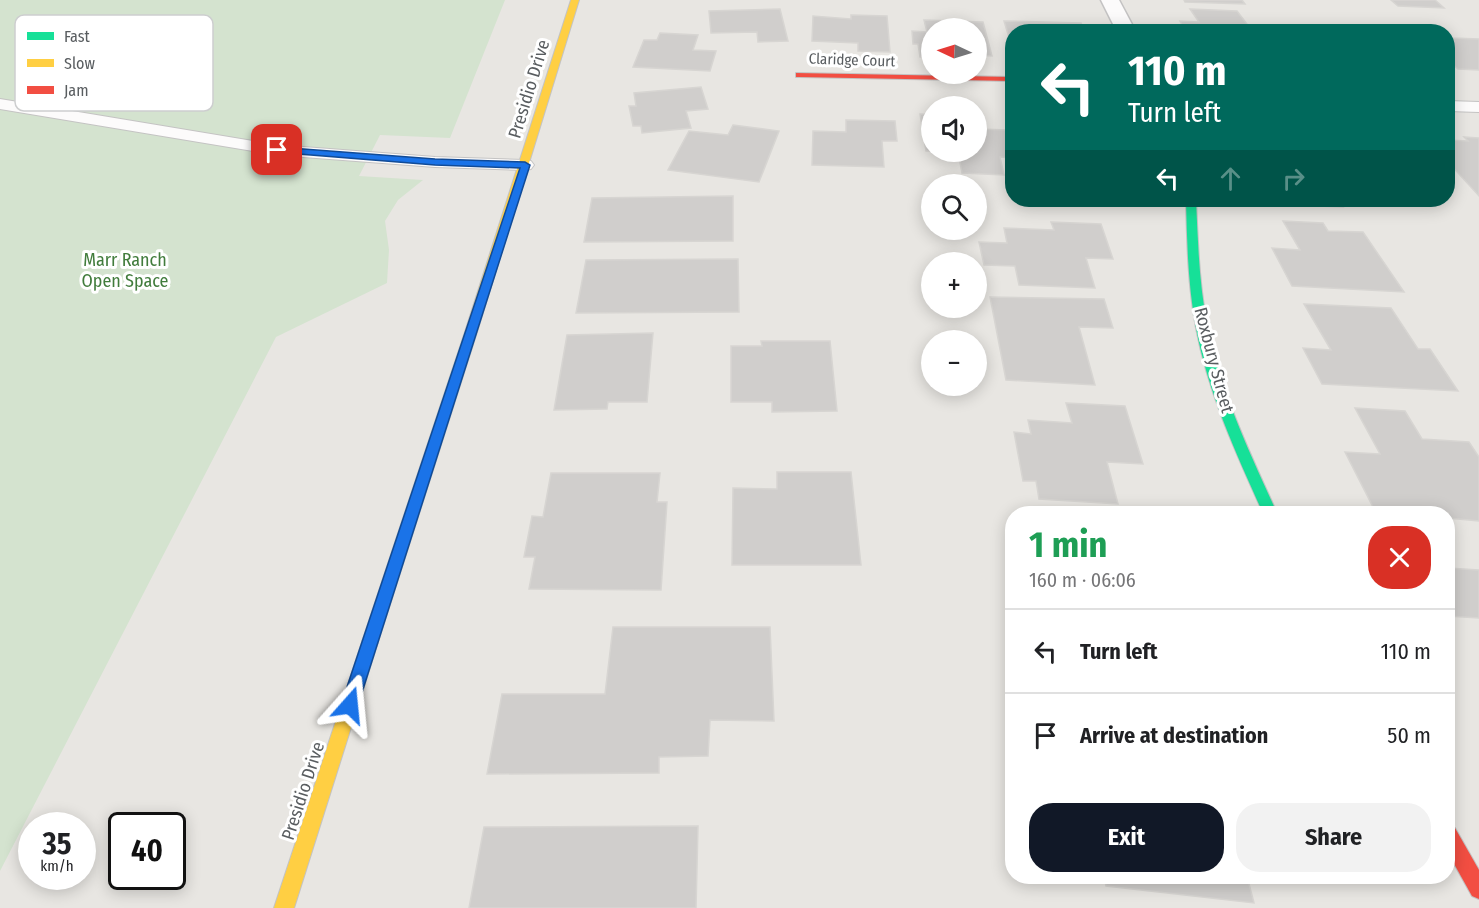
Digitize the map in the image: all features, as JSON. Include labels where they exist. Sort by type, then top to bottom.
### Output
[{"type":"street","name":"Presidio Drive","points":[[284,908],[525,165],[575,0]]},
{"type":"street","points":[[1110,0],[1123,24]]},
{"type":"street","name":"Claridge Court","points":[[799,75],[1005,79]]},
{"type":"street","name":"Roxbury Street","points":[[1191,207],[1195,284],[1206,346],[1232,428],[1267,506]]},
{"type":"street","points":[[1455,847],[1479,889]]},
{"type":"lane","points":[[0,104],[15,106]]},
{"type":"lane","points":[[1455,106],[1479,107]]},
{"type":"lane","points":[[42,111],[277,150],[435,162],[525,165]]},
{"type":"green space","name":"Marr Ranch Open Space","points":[[0,0],[505,0],[450,138],[380,135],[359,176],[423,180],[398,200],[385,221],[389,250],[387,283],[276,337],[30,812],[18,812],[18,836],[0,871]]},
{"type":"building","points":[[1184,0],[1242,0],[1245,4],[1185,2]]},
{"type":"building","points":[[1391,0],[1435,0],[1444,8],[1398,6]]},
{"type":"building","points":[[780,9],[788,41],[758,42],[757,32],[711,33],[709,11]]},
{"type":"building","points":[[1190,9],[1237,11],[1247,24],[1182,24],[1180,21],[1199,22]]},
{"type":"building","points":[[851,15],[887,16],[890,52],[858,51],[858,43],[812,41],[813,16],[851,19]]},
{"type":"building","points":[[1004,21],[1081,24],[1005,24]]},
{"type":"building","points":[[912,31],[921,32],[921,57],[918,44],[913,44]]},
{"type":"building","points":[[660,33],[698,35],[693,50],[716,51],[710,71],[633,67],[644,40],[657,40]]},
{"type":"building","points":[[987,37],[992,56],[987,56]]},
{"type":"building","points":[[1455,38],[1479,39],[1479,70],[1458,69],[1455,66]]},
{"type":"building","points":[[701,87],[708,109],[686,111],[691,128],[642,133],[641,126],[633,126],[629,106],[636,106],[634,93]]},
{"type":"building","points":[[846,120],[895,121],[897,141],[882,141],[884,167],[812,165],[813,131],[846,132]]},
{"type":"building","points":[[733,125],[779,131],[759,182],[668,170],[689,131],[728,135]]},
{"type":"building","points":[[987,129],[1005,130],[1005,157],[1000,157],[1004,175],[962,173],[960,162],[987,162]]},
{"type":"building","points":[[1464,137],[1479,138],[1479,196],[1455,170],[1455,140],[1468,141]]},
{"type":"building","points":[[733,196],[733,241],[584,242],[592,198]]},
{"type":"building","points":[[1283,221],[1323,223],[1328,231],[1363,232],[1404,292],[1292,286],[1272,248],[1300,250]]},
{"type":"building","points":[[1051,222],[1101,224],[1113,259],[1086,258],[1095,288],[1019,285],[1015,266],[987,265],[987,252],[981,252],[979,242],[1007,243],[1004,228],[1054,230]]},
{"type":"building","points":[[738,259],[739,312],[576,313],[586,260]]},
{"type":"building","points":[[990,297],[1104,299],[1113,328],[1079,327],[1095,385],[1006,380]]},
{"type":"building","points":[[1304,304],[1391,308],[1418,349],[1430,349],[1458,391],[1322,384],[1303,348],[1331,350]]},
{"type":"building","points":[[653,333],[647,402],[608,402],[607,409],[554,410],[567,335]]},
{"type":"building","points":[[761,341],[830,341],[837,411],[772,412],[772,402],[731,402],[731,346],[762,346]]},
{"type":"building","points":[[1066,403],[1125,406],[1143,464],[1107,462],[1118,504],[1039,499],[1036,481],[1023,481],[1014,432],[1031,434],[1028,420],[1072,423]]},
{"type":"building","points":[[1355,408],[1405,411],[1422,439],[1469,442],[1479,457],[1479,521],[1455,519],[1455,506],[1372,506],[1345,452],[1380,454]]},
{"type":"building","points":[[777,472],[851,472],[861,565],[732,565],[733,488],[777,489]]},
{"type":"building","points":[[551,473],[660,473],[657,502],[667,502],[661,590],[529,589],[535,557],[524,557],[532,516],[543,517]]},
{"type":"building","points":[[1455,568],[1479,570],[1479,618],[1455,616]]},
{"type":"building","points":[[613,627],[770,627],[774,721],[710,720],[708,756],[659,757],[659,773],[487,774],[502,694],[605,694]]},
{"type":"building","points":[[698,826],[696,908],[469,908],[484,827]]},
{"type":"building","points":[[1106,884],[1249,884],[1254,903],[1106,886]]},
{"type":"traffic: fast","points":[[1191,207],[1193,255],[1206,346],[1226,410],[1267,506]]},
{"type":"traffic: fast","points":[[370,642],[471,332]]},
{"type":"traffic: slow","points":[[471,332],[575,0]]},
{"type":"traffic: slow","points":[[284,908],[370,642]]},
{"type":"traffic: jam","points":[[799,75],[1005,79]]},
{"type":"traffic: jam","points":[[1455,847],[1479,889]]},
{"type":"route","points":[[277,150],[435,162],[525,165],[350,705]]}]
